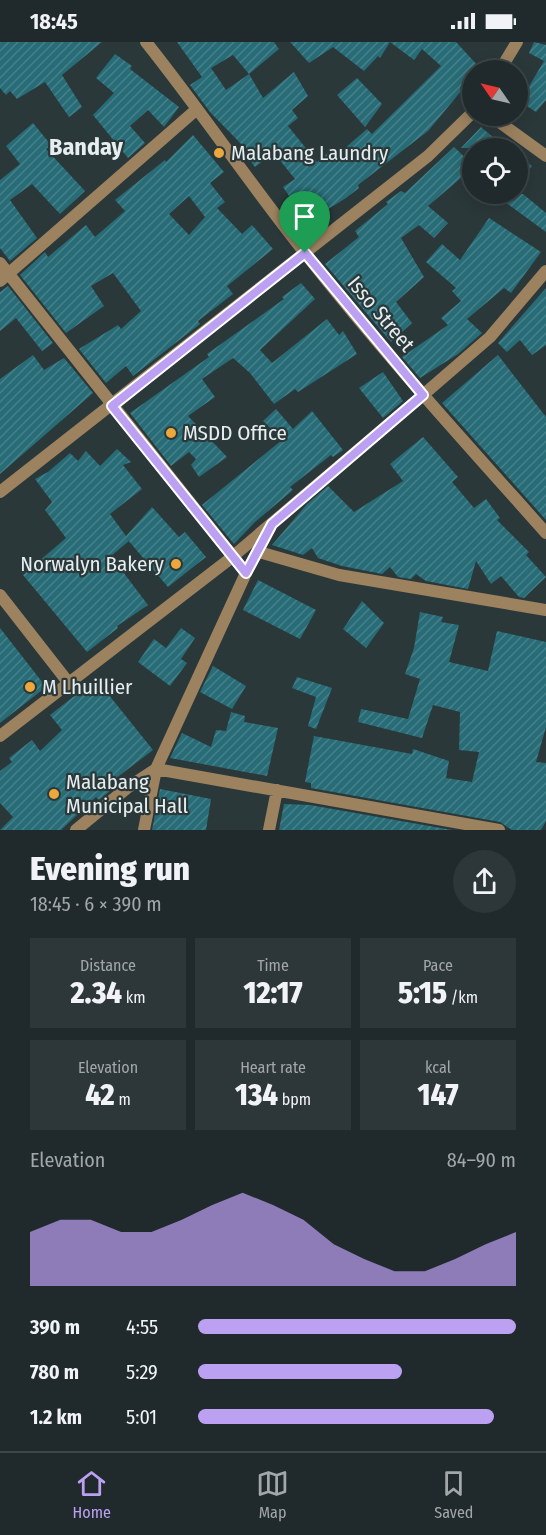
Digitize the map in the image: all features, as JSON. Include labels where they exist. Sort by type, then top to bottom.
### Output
[{"type":"street","name":"Isso Street","points":[[146,42],[192,99],[197,109],[305,253],[423,395],[546,533]]},
{"type":"street","points":[[506,60],[517,42]]},
{"type":"street","points":[[4,278],[197,109]]},
{"type":"street","points":[[0,492],[428,156],[462,123]]},
{"type":"street","points":[[505,126],[546,156]]},
{"type":"street","points":[[0,263],[4,278],[112,406],[231,558],[246,573]]},
{"type":"street","points":[[0,736],[272,524],[490,337],[546,271]]},
{"type":"street","points":[[144,830],[156,769],[246,573],[272,524]]},
{"type":"street","points":[[259,552],[339,575],[546,610]]},
{"type":"street","points":[[0,595],[68,682]]},
{"type":"street","points":[[76,830],[127,788],[156,769],[499,830]]},
{"type":"street","points":[[268,830],[277,790]]},
{"type":"building","points":[[0,42],[102,42],[62,75],[82,107],[69,117],[45,82],[17,99],[10,91],[6,95],[0,88]]},
{"type":"building","points":[[177,42],[274,42],[279,49],[249,74],[263,98],[294,72],[308,96],[292,110],[298,118],[288,126],[317,162],[333,149],[337,155],[367,129],[372,134],[441,66],[422,49],[414,60],[390,42],[456,42],[473,60],[462,60],[462,86],[460,88],[462,90],[428,131],[358,185],[359,188],[346,198],[317,216],[300,193],[291,199],[283,187],[295,179],[274,153],[255,167],[241,149],[243,146],[210,112],[190,85],[202,77]],"holes":[[[233,55],[249,74],[226,90],[211,68]]]},
{"type":"building","points":[[290,42],[390,42],[380,58],[378,56],[364,71],[333,47],[309,63]]},
{"type":"building","points":[[534,42],[546,45],[546,100],[536,112],[528,107],[528,88],[544,61],[529,53]]},
{"type":"building","points":[[115,54],[132,66],[130,69],[179,107],[164,127],[148,110],[130,126],[145,143],[128,158],[93,115],[114,93],[96,78]]},
{"type":"building","points":[[357,78],[382,104],[365,127],[337,95]]},
{"type":"building","points":[[33,123],[51,145],[46,149],[85,191],[60,214],[32,184],[10,200],[37,238],[10,261],[0,248],[0,180],[20,164],[6,146]]},
{"type":"building","points":[[481,127],[494,138],[471,138]]},
{"type":"building","points":[[193,135],[224,172],[210,183],[225,202],[217,208],[242,234],[252,225],[273,249],[227,286],[233,294],[198,321],[200,324],[133,376],[126,366],[106,383],[79,349],[118,325],[121,329],[141,311],[113,273],[91,286],[104,306],[66,333],[20,275],[45,252],[48,257],[86,225],[95,237],[125,211],[115,200],[165,160],[166,162]],"holes":[[[189,196],[205,217],[189,235],[169,214]]]},
{"type":"building","points":[[454,147],[462,155],[462,177],[428,206],[448,223],[434,238],[419,225],[401,238],[424,277],[396,302],[412,323],[391,342],[325,264],[359,237],[355,231],[388,204],[386,202],[401,191],[405,193]]},
{"type":"building","points":[[528,198],[546,213],[546,232],[508,204],[528,204]]},
{"type":"building","points":[[489,218],[541,252],[511,293],[504,288],[467,319],[482,333],[458,354],[420,378],[402,357],[448,325],[441,318],[461,301],[452,291],[456,288],[426,262],[442,244],[460,260]]},
{"type":"building","points":[[301,283],[315,299],[260,350],[272,363],[327,319],[339,335],[343,331],[357,354],[298,392],[295,389],[274,404],[250,373],[233,358],[202,379],[215,397],[188,416],[227,457],[199,477],[191,465],[196,459],[189,452],[171,466],[130,413],[209,357],[207,354],[284,299],[282,297]]},
{"type":"building","points":[[8,286],[53,343],[42,351],[16,318],[0,331],[0,292]]},
{"type":"building","points":[[546,288],[546,345],[532,355],[520,340],[507,352],[498,343]]},
{"type":"building","points":[[33,355],[44,370],[64,358],[93,393],[0,474],[0,379]]},
{"type":"building","points":[[498,355],[546,417],[546,520],[442,403]]},
{"type":"building","points":[[383,372],[403,401],[383,418],[359,388]]},
{"type":"building","points":[[276,409],[293,429],[312,411],[343,450],[333,457],[331,455],[290,487],[293,490],[255,522],[234,544],[202,505],[282,440],[263,421]]},
{"type":"building","points":[[423,437],[458,477],[452,482],[474,508],[486,499],[500,518],[497,520],[529,552],[526,555],[546,577],[524,598],[519,597],[501,576],[491,584],[476,561],[468,589],[426,581],[416,574],[411,579],[398,577],[390,567],[382,574],[342,566],[318,558],[312,548],[303,555],[272,545],[307,504],[328,486],[354,512],[403,481],[390,464]]},
{"type":"building","points":[[117,449],[131,462],[123,465],[142,489],[110,514],[126,536],[152,507],[179,537],[185,532],[206,557],[168,587],[129,541],[111,556],[148,605],[117,626],[118,628],[87,652],[23,575],[66,538],[45,510],[52,502],[35,479],[48,472],[70,453],[78,461],[86,451],[100,466]]},
{"type":"building","points":[[258,580],[316,610],[300,639],[243,610]]},
{"type":"building","points":[[362,601],[384,623],[366,648],[343,629]]},
{"type":"building","points":[[420,612],[443,617],[441,622],[459,625],[449,662],[488,671],[497,631],[546,642],[546,727],[536,762],[546,763],[546,821],[541,830],[512,830],[500,822],[311,788],[311,783],[305,782],[314,736],[412,754],[413,749],[449,761],[446,778],[472,782],[479,752],[459,750],[460,712],[433,705],[422,738],[358,722],[361,709],[408,719],[420,679],[405,674],[414,648]]},
{"type":"building","points":[[0,628],[46,687],[0,723]]},
{"type":"building","points":[[181,628],[195,638],[181,659],[187,663],[170,686],[138,662],[154,639],[166,648]]},
{"type":"building","points":[[213,666],[246,686],[232,709],[200,692]]},
{"type":"building","points":[[297,677],[332,688],[316,729],[308,726],[316,697],[292,688]]},
{"type":"building","points":[[96,679],[153,750],[111,782],[115,787],[99,800],[96,797],[61,830],[0,830],[13,817],[0,803],[0,771],[12,762],[9,758],[32,740],[40,751],[62,730],[50,715]]},
{"type":"building","points":[[231,712],[245,716],[244,722],[278,728],[267,776],[170,758],[182,733],[211,747],[216,730],[226,731]]},
{"type":"building","points":[[160,789],[211,799],[206,830],[152,830]]},
{"type":"building","points":[[284,804],[310,805],[452,830],[279,830]]},
{"type":"place","name":"Malabang Laundry","points":[[219,153]]},
{"type":"place","name":"MSDD Office","points":[[171,433]]},
{"type":"place","name":"Norwalyn Bakery","points":[[176,564]]},
{"type":"place","name":"M Lhuillier","points":[[30,687]]},
{"type":"place","name":"Malabang Municipal Hall","points":[[54,794]]},
{"type":"district","name":"Banday","points":[[86,147]]},
{"type":"route","points":[[305,253],[423,395],[272,524],[246,573],[231,558],[112,406],[305,253]]}]
